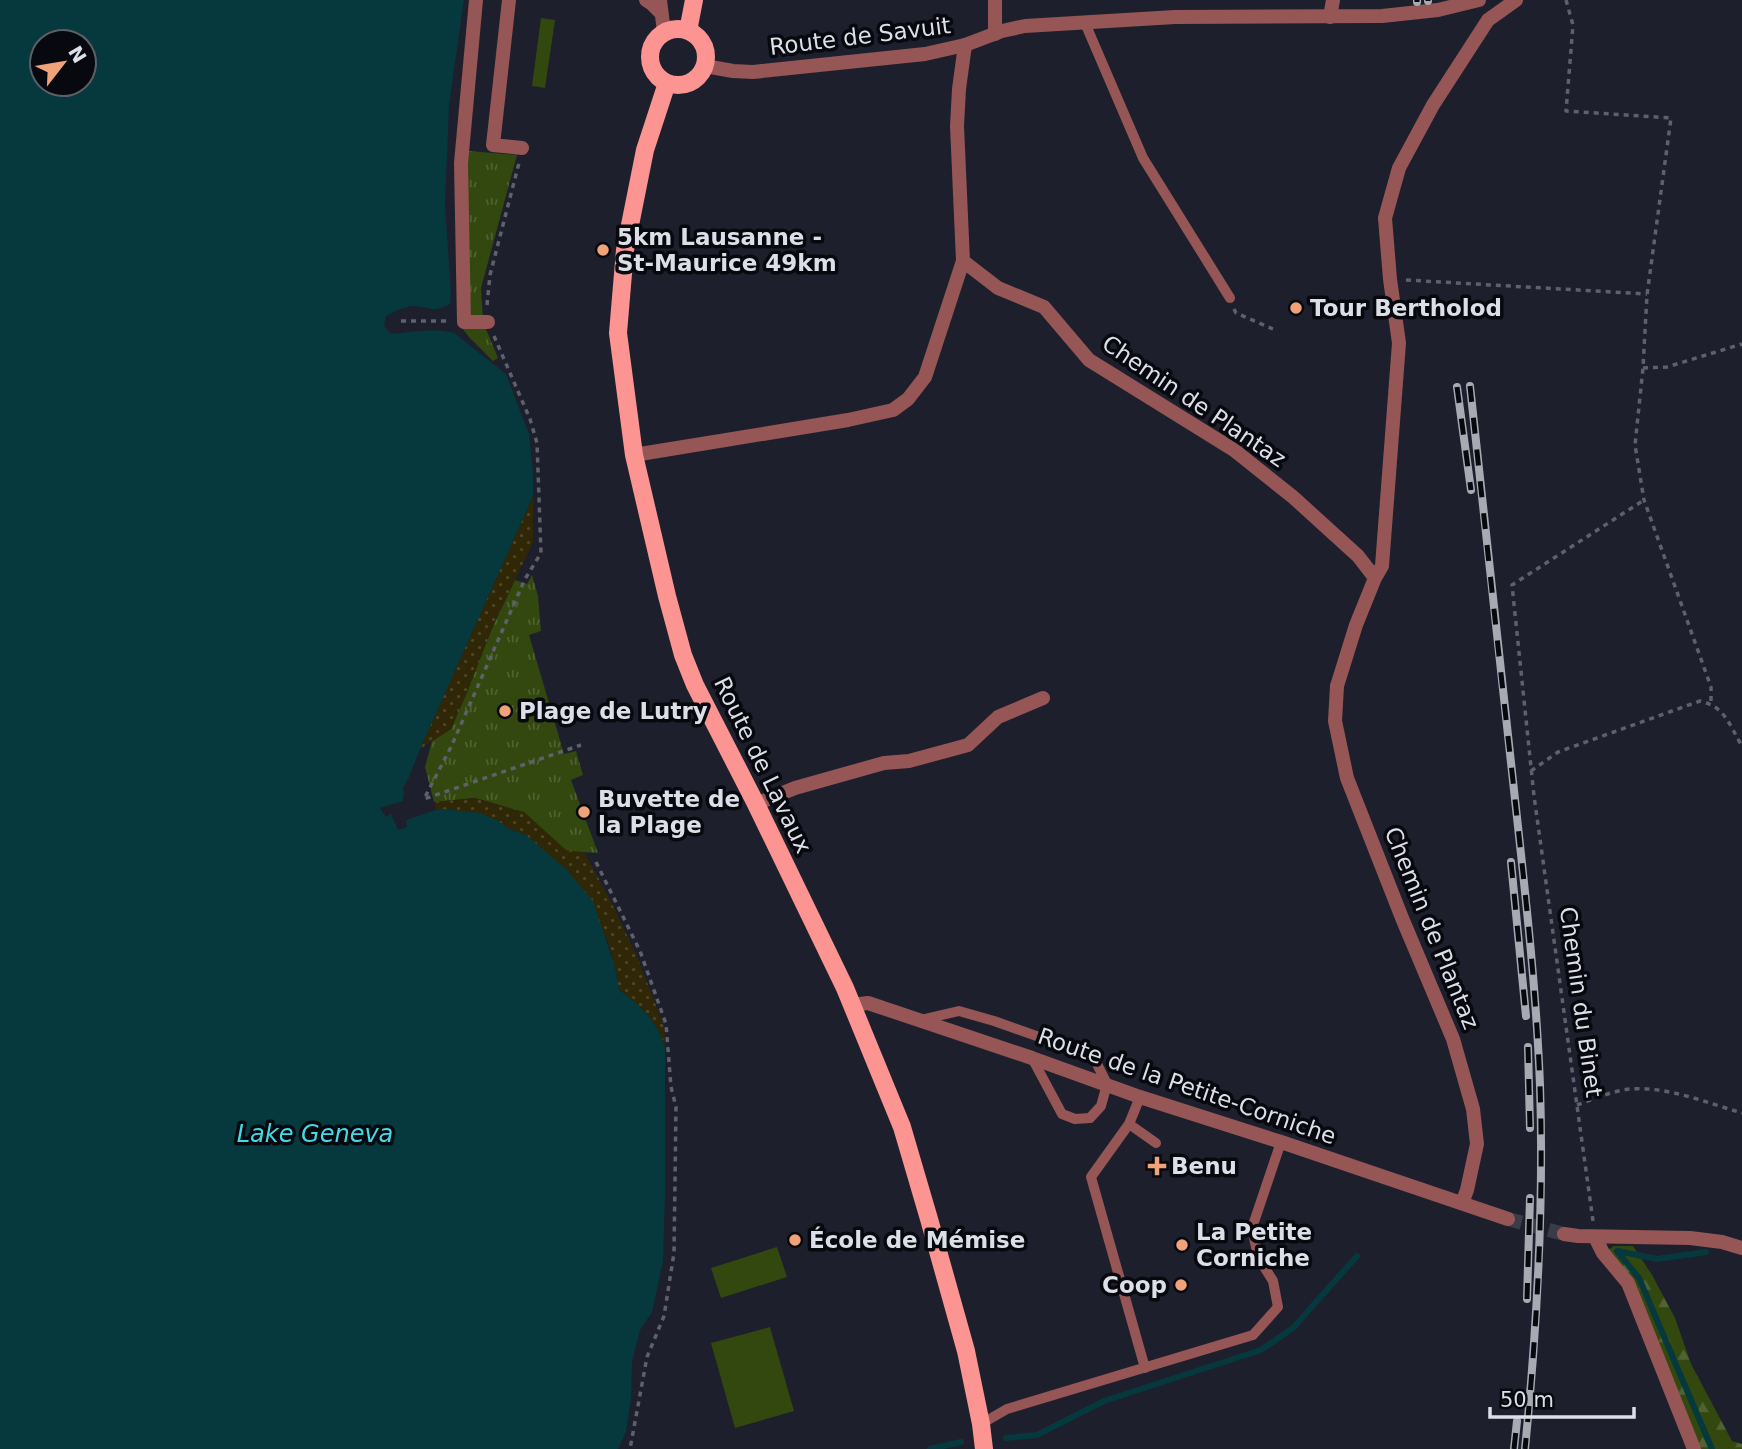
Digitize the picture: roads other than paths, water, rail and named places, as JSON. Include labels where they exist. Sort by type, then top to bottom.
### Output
[{"type":"main road","points":[[688,31],[694,0]]},
{"type":"main road","points":[[662,16],[672,29],[688,31],[701,41],[705,49],[705,66],[693,81],[676,85],[667,83],[654,71],[650,63],[652,45],[657,38],[662,16]]},
{"type":"main road","name":"Route de Lavaux","points":[[667,83],[645,150],[625,250],[618,333],[634,455],[667,596],[695,685],[756,804],[852,1005],[902,1127],[966,1351],[984,1449]]},
{"type":"street","points":[[477,0],[461,163],[464,321],[488,322]]},
{"type":"street","points":[[509,0],[493,145],[522,148]]},
{"type":"street","points":[[646,0],[662,16]]},
{"type":"street","points":[[995,0],[995,34]]},
{"type":"street","points":[[1330,17],[1333,0]]},
{"type":"street","name":"Route de Savuit","points":[[705,66],[753,72],[925,54],[965,45],[1025,26],[1175,17],[1382,16],[1438,10],[1479,0]]},
{"type":"street","points":[[1375,578],[1382,566],[1399,343],[1385,218],[1399,168],[1433,105],[1488,20],[1516,0]]},
{"type":"street","points":[[634,455],[848,420],[893,410],[908,399],[925,377],[963,261],[957,126],[965,45]]},
{"type":"street","name":"Chemin de Plantaz","points":[[963,261],[998,288],[1044,307],[1089,360],[1234,450],[1293,497],[1358,556],[1375,578],[1356,625],[1337,686],[1335,721],[1347,778],[1453,1039],[1473,1109],[1477,1144],[1462,1203]]},
{"type":"street","points":[[756,804],[795,788],[884,763],[909,761],[968,745],[998,717],[1043,698]]},
{"type":"street","name":"Route de la Petite-Corniche","points":[[852,1005],[868,1003],[1508,1219]]},
{"type":"street","points":[[1564,1234],[1690,1238],[1722,1242],[1742,1248]]},
{"type":"street","points":[[1595,1237],[1603,1253],[1628,1283],[1694,1449]]},
{"type":"lane","points":[[1085,23],[1143,158],[1230,298]]},
{"type":"lane","points":[[920,1020],[959,1011],[1093,1056],[1107,1084],[1101,1106],[1090,1118],[1075,1119],[1062,1114],[1032,1058]]},
{"type":"lane","points":[[1140,1097],[1129,1124],[1091,1177],[1145,1368]]},
{"type":"lane","points":[[1129,1124],[1156,1143]]},
{"type":"lane","points":[[981,1424],[1007,1409],[1253,1335],[1278,1307],[1273,1281],[1258,1257],[1252,1228],[1280,1142]]},
{"type":"water","name":"Lake Geneva","points":[[0,0],[464,0],[449,105],[445,204],[450,304],[434,309],[405,307],[386,316],[384,326],[391,334],[431,330],[454,333],[506,374],[529,434],[533,496],[403,788],[403,801],[380,808],[386,817],[391,814],[398,830],[407,827],[406,820],[444,809],[480,813],[526,835],[566,869],[593,901],[615,967],[619,990],[647,1014],[665,1047],[663,1261],[652,1312],[640,1330],[632,1362],[626,1432],[618,1449],[0,1449]]},
{"type":"waterway","points":[[1617,1251],[1639,1278],[1712,1449]]},
{"type":"waterway","points":[[1618,1251],[1657,1259],[1706,1252]]},
{"type":"waterway","points":[[1006,1438],[1037,1435],[1104,1401],[1261,1350],[1293,1328],[1357,1256]]},
{"type":"waterway","points":[[930,1449],[961,1442]]},
{"type":"tunnel","points":[[1508,1219],[1564,1234]]},
{"type":"railway","points":[[1470,386],[1533,971],[1540,1085],[1540,1222],[1525,1449]]},
{"type":"railway","points":[[1457,387],[1471,490]]},
{"type":"railway","points":[[1511,862],[1526,1016]]},
{"type":"railway","points":[[1528,1047],[1530,1128]]},
{"type":"railway","points":[[1527,1299],[1530,1198]]},
{"type":"railway","points":[[1514,1449],[1517,1421]]},
{"type":"place","name":"5km Lausanne - St-Maurice 49km","points":[[603,250]]},
{"type":"place","name":"Tour Bertholod","points":[[1296,308]]},
{"type":"place","name":"Plage de Lutry","points":[[505,711]]},
{"type":"place","name":"Buvette de la Plage","points":[[584,812]]},
{"type":"place","name":"Benu","points":[[1157,1166]]},
{"type":"place","name":"École de Mémise","points":[[795,1240]]},
{"type":"place","name":"La Petite Corniche","points":[[1182,1245]]},
{"type":"place","name":"Coop","points":[[1181,1285]]}]
